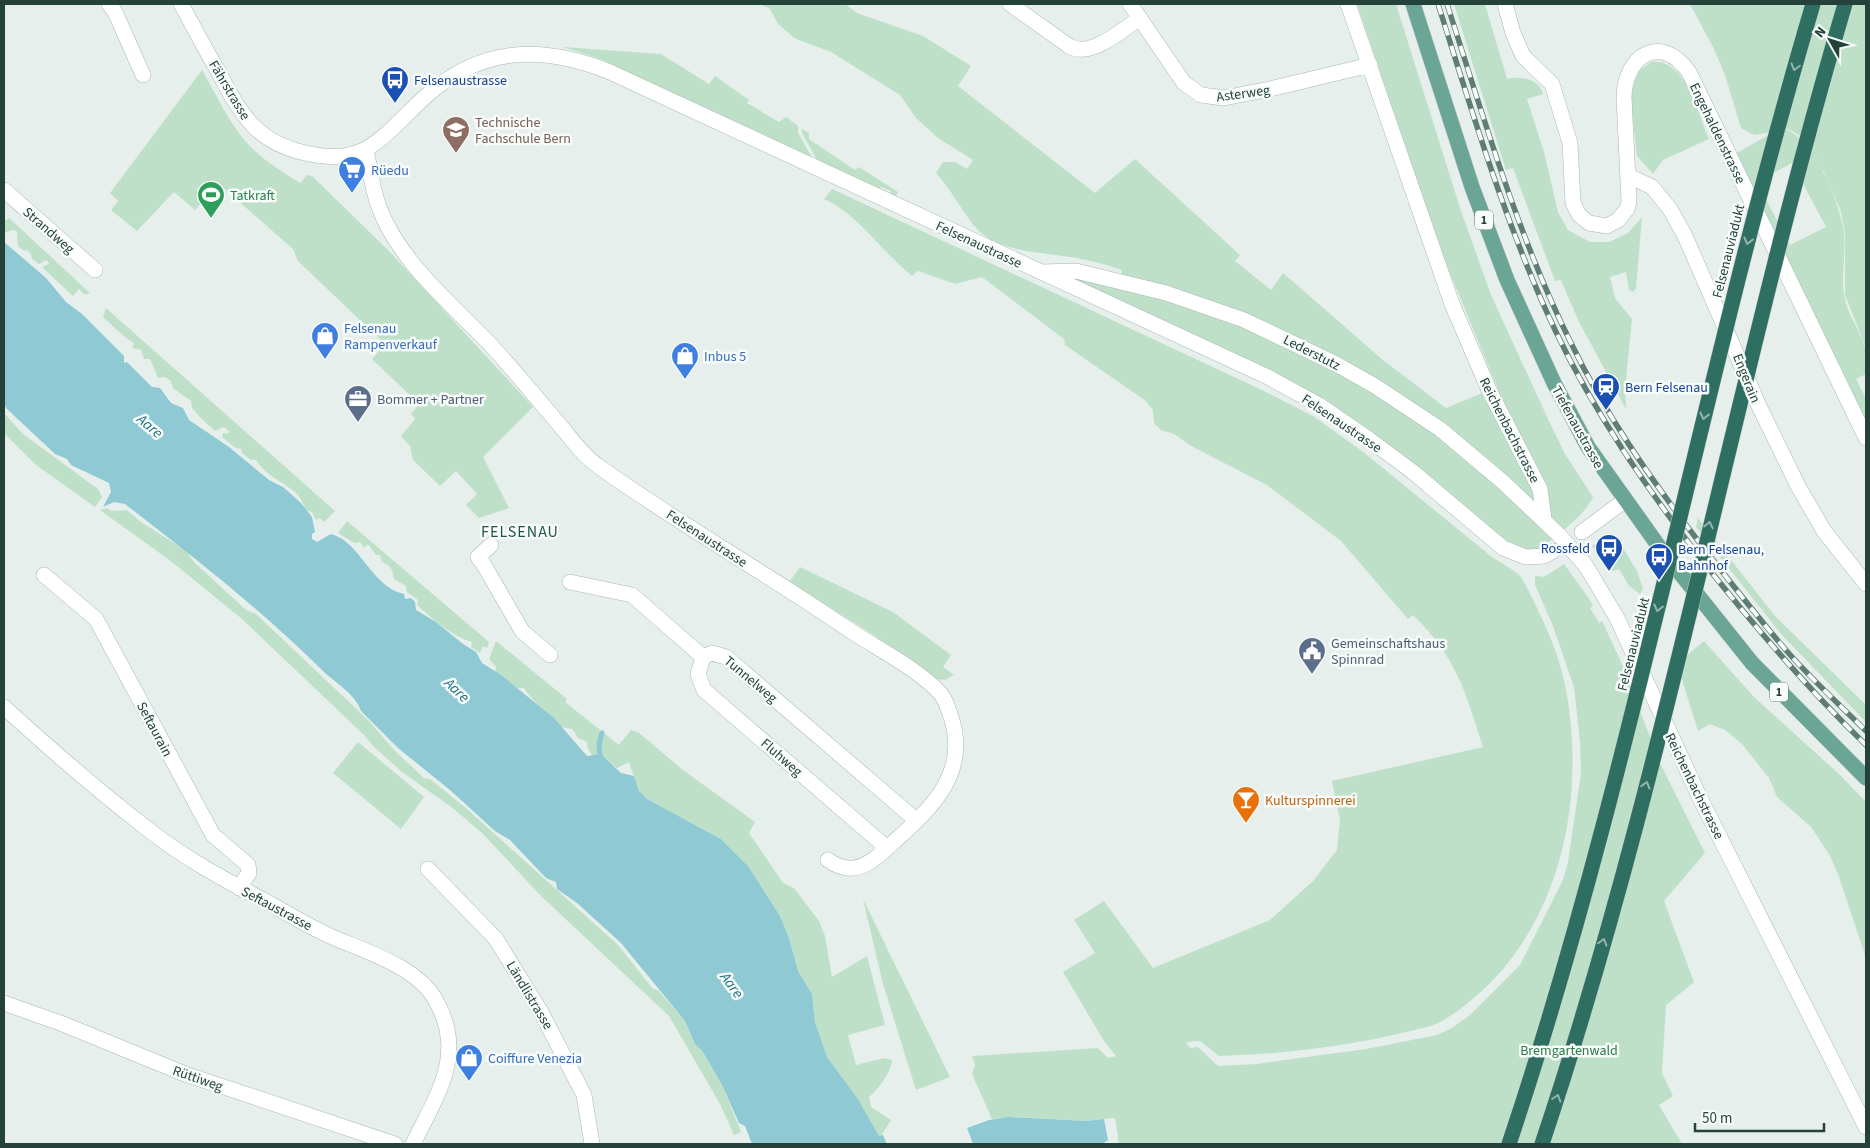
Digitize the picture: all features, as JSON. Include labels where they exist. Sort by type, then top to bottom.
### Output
[{"type":"highway","name":"Felsenauviadukt","points":[[1509,1144],[1562,978],[1590,878],[1634,708],[1757,203],[1814,4]]},
{"type":"highway","points":[[1542,1144],[1591,985],[1649,772],[1755,337],[1845,4]]},
{"type":"main road","name":"Tiefenaustrasse","points":[[1414,4],[1472,187],[1507,280],[1576,428],[1624,502],[1752,664],[1866,778]]},
{"type":"street","points":[[109,4],[115,12],[143,75]]},
{"type":"street","name":"Fährstrasse","points":[[181,4],[240,112],[260,134],[287,149],[323,157],[350,156],[366,150],[384,135]]},
{"type":"street","points":[[1010,4],[1069,46],[1080,51],[1092,48],[1140,18]]},
{"type":"street","name":"Asterweg","points":[[1130,4],[1184,83],[1194,92],[1209,97],[1224,98],[1270,89],[1370,65]]},
{"type":"street","name":"Reichenbachstrasse","points":[[1348,4],[1425,233],[1457,319],[1489,390],[1540,489],[1544,519],[1586,566],[1617,618],[1699,796],[1866,1127]]},
{"type":"street","name":"Engehaldenstrasse","points":[[1505,4],[1513,33],[1523,56],[1552,84],[1570,143],[1573,203],[1579,215],[1595,225],[1607,226],[1618,220],[1627,209],[1629,202],[1624,97],[1624,83],[1628,70],[1636,61],[1648,53],[1660,52],[1673,56],[1682,62],[1689,72],[1866,438]]},
{"type":"street","name":"Felsenaustrasse","points":[[384,135],[444,82],[475,64],[489,59],[526,53],[568,58],[610,72],[1268,377],[1319,405],[1413,472],[1490,538],[1514,554],[1534,557],[1553,551]]},
{"type":"street","name":"Felsenaustrasse","points":[[366,150],[378,205],[385,221],[406,253],[434,287],[510,367],[590,460],[752,568],[787,587],[890,656],[940,693],[947,705],[956,738],[956,760],[942,791],[887,848],[864,864],[852,868],[835,865],[828,860]]},
{"type":"street","name":"Engerain","points":[[1629,176],[1652,188],[1670,209],[1685,236],[1759,406],[1798,486],[1824,531],[1866,584]]},
{"type":"street","name":"Strandweg","points":[[4,190],[95,270]]},
{"type":"street","name":"Lederstutz","points":[[1040,272],[1076,271],[1166,293],[1221,311],[1290,340],[1375,386],[1440,429],[1544,519]]},
{"type":"street","points":[[1582,532],[1624,502]]},
{"type":"street","points":[[491,545],[478,557],[522,631],[550,655]]},
{"type":"street","name":"Seftaurain","points":[[44,575],[96,619],[213,835],[248,865],[249,873],[240,888]]},
{"type":"street","name":"Tunnelweg","points":[[570,582],[632,595],[703,657],[712,653],[726,657],[916,820]]},
{"type":"street","name":"Fluhweg","points":[[703,657],[698,674],[704,690],[887,848]]},
{"type":"street","name":"Seftaustrasse","points":[[4,706],[146,828],[208,870],[326,934],[403,969],[425,986],[434,998],[446,1022],[450,1055],[443,1082],[413,1144]]},
{"type":"street","name":"Ländlistrasse","points":[[428,869],[496,939],[542,1014],[584,1095],[592,1144]]},
{"type":"street","name":"Rüttiweg","points":[[4,1003],[63,1024],[185,1074],[395,1144]]},
{"type":"green space","points":[[760,4],[845,4],[857,13],[923,36],[971,66],[958,86],[1095,193],[1135,159],[1240,255],[1235,261],[1271,290],[1283,273],[1383,360],[1446,408],[1497,387],[1442,254],[1357,4],[1396,4],[1461,211],[1491,295],[1565,454],[1593,497],[1588,506],[1534,557],[1526,557],[1319,405],[1041,272],[1120,281],[1122,270],[1077,258],[1012,248],[1000,244],[979,231],[936,173],[943,162],[955,162],[967,169],[973,160],[938,138],[916,118],[900,95],[831,52],[794,38],[778,24],[770,9]]},
{"type":"green space","points":[[1454,4],[1485,4],[1507,79],[1528,79],[1537,84],[1541,89],[1543,94],[1527,99],[1544,152],[1558,212],[1568,230],[1590,242],[1609,242],[1628,233],[1642,217],[1636,289],[1633,292],[1629,290],[1626,272],[1610,277],[1615,298],[1632,319],[1625,389],[1626,409],[1579,322],[1561,280],[1555,281],[1513,168],[1506,170]]},
{"type":"green space","points":[[1690,4],[1866,4],[1866,348],[1845,295],[1845,235],[1841,211],[1824,172],[1801,136],[1788,129],[1754,135],[1741,128],[1725,75],[1713,47]]},
{"type":"green space","points":[[563,47],[661,54],[709,84],[715,76],[749,100],[747,103],[779,122],[786,117],[798,126],[798,133],[813,159],[600,59]]},
{"type":"green space","points":[[1651,62],[1663,63],[1673,68],[1682,78],[1695,102],[1709,139],[1663,160],[1653,174],[1637,156],[1630,93],[1639,71]]},
{"type":"green space","points":[[202,70],[231,121],[248,144],[269,162],[300,183],[307,175],[312,176],[389,251],[533,407],[483,457],[509,508],[479,518],[466,505],[477,494],[456,471],[440,486],[413,460],[410,446],[401,436],[415,419],[411,414],[419,404],[372,359],[385,344],[298,261],[293,249],[219,184],[195,210],[174,192],[137,231],[111,210],[118,201],[110,193]]},
{"type":"green space","points":[[802,129],[809,133],[809,139],[855,170],[859,167],[898,192],[896,196],[910,202],[908,203],[890,195],[891,191],[881,187],[879,190],[817,160],[802,133]]},
{"type":"green space","points":[[1788,130],[1799,138],[1817,162],[1838,206],[1844,234],[1844,295],[1848,310],[1867,354],[1866,374],[1856,379],[1866,399],[1866,437],[1728,158],[1772,133]],"holes":[[[1792,163],[1826,227],[1790,245],[1757,182]]]},
{"type":"green space","name":"Bremgartenwald","points":[[832,189],[1262,390],[1313,416],[1362,451],[1492,557],[1519,575],[1529,591],[1548,632],[1563,675],[1571,729],[1573,769],[1570,808],[1563,848],[1551,886],[1535,922],[1514,955],[1475,997],[1456,1012],[1434,1025],[1354,1043],[1273,1053],[1219,1056],[1200,1041],[1186,1042],[1190,1048],[1198,1047],[1218,1066],[1256,1064],[1366,1049],[1437,1035],[1452,1028],[1470,1015],[1520,965],[1563,880],[1568,862],[1581,773],[1580,742],[1574,687],[1553,626],[1535,585],[1535,576],[1544,577],[1564,564],[1590,600],[1593,606],[1590,608],[1599,623],[1602,621],[1622,664],[1661,765],[1705,853],[1664,901],[1694,982],[1666,1005],[1662,1073],[1673,1096],[1659,1105],[1682,1144],[1119,1144],[1115,1118],[1087,1121],[1019,1117],[992,1119],[972,1074],[975,1065],[972,1056],[1098,1048],[1108,1058],[1116,1056],[1104,1041],[1063,972],[1095,953],[1074,920],[1104,901],[1153,968],[1270,920],[1313,881],[1337,850],[1340,820],[1332,781],[1483,747],[1465,692],[1450,661],[1440,646],[1413,615],[1408,619],[1341,541],[1267,485],[1193,447],[1174,434],[1161,430],[1154,423],[1153,410],[1146,401],[1065,345],[1064,339],[982,277],[955,284],[918,271],[912,276],[848,214],[824,199]]},
{"type":"green space","points":[[9,218],[90,293],[85,295],[79,289],[73,296],[42,267],[49,264],[47,260],[39,264],[32,259],[31,254],[27,250],[24,251],[18,246],[17,232],[14,230],[6,232],[4,230],[4,221]]},
{"type":"green space","points":[[106,308],[335,511],[324,522],[320,518],[316,520],[312,512],[307,511],[295,492],[270,475],[256,460],[251,460],[242,453],[241,449],[234,447],[222,437],[223,433],[228,434],[229,431],[224,427],[215,431],[192,408],[191,401],[173,388],[171,381],[165,377],[158,378],[150,359],[144,359],[141,350],[132,348],[134,343],[103,317]]},
{"type":"green space","points":[[4,413],[23,434],[98,489],[102,497],[95,507],[36,465],[4,433]]},
{"type":"green space","points":[[107,508],[112,511],[127,510],[141,522],[185,550],[195,563],[246,610],[256,614],[368,720],[395,751],[424,778],[430,779],[467,809],[617,944],[653,989],[658,990],[685,1021],[695,1044],[703,1052],[722,1085],[741,1132],[734,1135],[720,1104],[669,1016],[541,896],[483,834],[454,809],[402,772],[242,619],[172,562],[100,510]]},
{"type":"green space","points":[[1698,518],[1775,616],[1866,705],[1866,722],[1782,635],[1696,527]]},
{"type":"green space","points":[[347,521],[489,642],[487,648],[483,646],[480,653],[471,647],[472,642],[450,632],[417,605],[418,600],[407,592],[406,586],[394,579],[391,568],[382,562],[380,555],[376,555],[368,544],[364,548],[360,542],[354,543],[338,533]]},
{"type":"green space","points":[[1616,537],[1637,571],[1643,589],[1640,594],[1629,586],[1619,569],[1612,571],[1592,546],[1601,540]]},
{"type":"green space","points":[[800,567],[893,612],[951,655],[943,667],[954,675],[945,680],[937,679],[909,658],[790,581]]},
{"type":"green space","points":[[496,641],[567,699],[565,702],[619,745],[631,730],[638,732],[683,770],[755,822],[749,833],[783,883],[794,888],[819,921],[825,936],[832,977],[867,956],[885,1025],[848,1035],[856,1065],[885,1058],[892,1060],[884,1080],[869,1097],[871,1107],[891,1120],[881,1136],[879,1136],[858,1099],[827,1057],[815,1022],[812,994],[798,971],[789,938],[780,916],[748,866],[721,839],[647,799],[639,791],[629,762],[617,768],[601,754],[593,756],[588,749],[587,742],[578,738],[572,729],[561,727],[524,688],[517,688],[495,672],[496,667],[489,659]]},
{"type":"green space","points":[[1704,641],[1754,697],[1839,774],[1866,802],[1866,958],[1838,874],[1829,854],[1811,827],[1777,797],[1769,778],[1742,744],[1725,730],[1710,724],[1698,731],[1677,664]]},
{"type":"green space","points":[[358,742],[424,797],[401,829],[333,773]]},
{"type":"green space","points":[[863,899],[950,1077],[916,1090],[883,984]]},
{"type":"water","name":"Aare","points":[[4,242],[46,278],[66,302],[82,314],[124,356],[124,363],[127,362],[152,387],[160,388],[171,403],[183,408],[189,420],[229,447],[269,480],[283,487],[301,503],[312,517],[315,532],[312,534],[312,539],[317,542],[331,534],[341,539],[359,555],[383,583],[393,590],[404,594],[405,599],[411,598],[415,602],[416,610],[436,622],[476,652],[482,663],[501,675],[554,718],[587,756],[601,754],[621,773],[634,776],[639,791],[647,799],[721,839],[748,866],[780,916],[789,938],[798,971],[812,994],[815,1022],[827,1057],[858,1099],[879,1136],[883,1135],[887,1144],[752,1144],[745,1126],[739,1123],[722,1085],[703,1052],[695,1044],[685,1021],[621,943],[577,903],[557,889],[556,882],[546,878],[510,840],[495,831],[450,790],[398,748],[361,711],[349,694],[251,605],[125,504],[114,502],[103,507],[111,492],[109,483],[71,465],[67,459],[55,454],[6,408],[4,402]]},
{"type":"water","points":[[1009,1117],[1087,1121],[1104,1119],[1108,1140],[1102,1144],[973,1144],[967,1128],[989,1120]]},
{"type":"waterway","points":[[600,759],[599,744],[602,733]]},
{"type":"railway","points":[[1438,4],[1491,170],[1521,252],[1556,332],[1587,392],[1641,477],[1701,559],[1780,655],[1866,745]]},
{"type":"railway","points":[[1447,4],[1502,175],[1534,259],[1570,341],[1598,394],[1629,445],[1663,494],[1741,596],[1814,681],[1866,731]]},
{"type":"place","name":"Felsenaustrasse","points":[[395,104]]},
{"type":"place","name":"Technische Fachschule Bern","points":[[456,154]]},
{"type":"place","name":"Rüedu","points":[[352,194]]},
{"type":"place","name":"Tatkraft","points":[[211,219]]},
{"type":"place","name":"Felsenau Rampenverkauf","points":[[325,360]]},
{"type":"place","name":"Inbus 5","points":[[685,380]]},
{"type":"place","name":"Bern Felsenau","points":[[1606,411]]},
{"type":"place","name":"Bommer + Partner","points":[[358,423]]},
{"type":"place","name":"Rossfeld","points":[[1609,572]]},
{"type":"place","name":"Bern Felsenau, Bahnhof","points":[[1659,581]]},
{"type":"place","name":"Gemeinschaftshaus Spinnrad","points":[[1312,675]]},
{"type":"place","name":"Kulturspinnerei","points":[[1246,824]]},
{"type":"place","name":"Coiffure Venezia","points":[[469,1082]]},
{"type":"district","name":"FELSENAU","points":[[520,531]]}]
